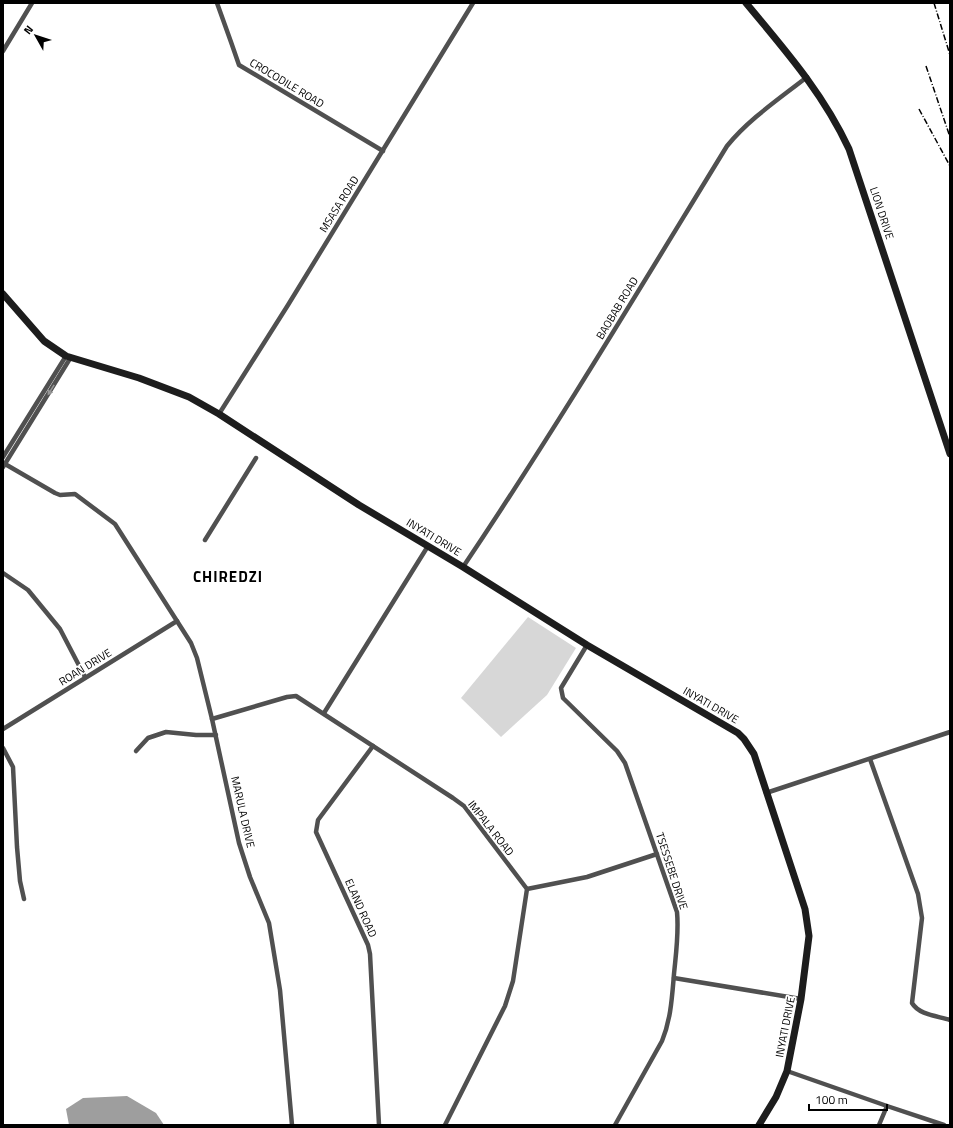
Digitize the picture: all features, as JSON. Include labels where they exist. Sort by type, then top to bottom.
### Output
[{"type":"street","points":[[3,51],[32,3]]},
{"type":"street","name":"CROCODILE ROAD","points":[[217,3],[238,66],[382,151]]},
{"type":"street","name":"MSASA ROAD","points":[[219,414],[474,3]]},
{"type":"street","name":"LION DRIVE","points":[[746,3],[807,77],[832,115],[849,149],[950,454]]},
{"type":"street","name":"BAOBAB ROAD","points":[[464,567],[575,395],[727,146],[736,135],[754,119],[807,77]]},
{"type":"street","name":"INYATI DRIVE","points":[[3,294],[44,340],[69,356],[139,378],[189,397],[219,414],[340,492],[744,739],[754,754],[805,909],[809,936],[801,999],[787,1071],[776,1097],[759,1125]]},
{"type":"street","points":[[3,457],[69,356]]},
{"type":"street","points":[[4,465],[69,356]]},
{"type":"street","points":[[205,540],[256,458]]},
{"type":"street","name":"MARULA DRIVE","points":[[4,465],[55,493],[60,495],[75,494],[115,524],[191,643],[197,658],[216,735],[239,842],[250,877],[269,923],[280,990],[292,1125]]},
{"type":"street","points":[[324,713],[428,546]]},
{"type":"street","points":[[3,573],[28,590],[60,629],[85,678]]},
{"type":"street","name":"ROAN DRIVE","points":[[3,729],[178,621]]},
{"type":"street","name":"TSESSEBE DRIVE","points":[[587,644],[561,688],[563,698],[617,751],[625,763],[677,912],[679,928],[670,1016],[662,1041],[615,1125]]},
{"type":"street","name":"IMPALA ROAD","points":[[212,719],[296,696],[464,806],[527,889]]},
{"type":"street","points":[[136,751],[148,738],[166,732],[216,735]]},
{"type":"street","points":[[766,793],[950,732]]},
{"type":"street","name":"ELAND ROAD","points":[[373,746],[318,820],[316,832],[368,945],[370,954],[379,1125]]},
{"type":"street","points":[[3,748],[13,767],[17,846],[20,881],[24,899]]},
{"type":"street","points":[[870,759],[918,894],[921,908],[922,918],[912,1003],[915,1008],[920,1011],[950,1020]]},
{"type":"street","points":[[446,1125],[505,1006],[513,981],[527,889],[587,877],[657,854]]},
{"type":"street","points":[[674,978],[801,999]]},
{"type":"street","points":[[787,1071],[944,1125]]},
{"type":"street","points":[[879,1125],[887,1106]]},
{"type":"shaded area","points":[[528,617],[576,648],[547,695],[501,737],[461,698]]},
{"type":"shaded area","points":[[127,1096],[156,1113],[164,1125],[69,1125],[66,1109],[83,1098]]},
{"type":"railway","points":[[934,3],[950,55]]},
{"type":"railway","points":[[926,66],[950,137]]},
{"type":"railway","points":[[919,109],[950,166]]},
{"type":"district","name":"CHIREDZI","points":[[228,577]]}]
